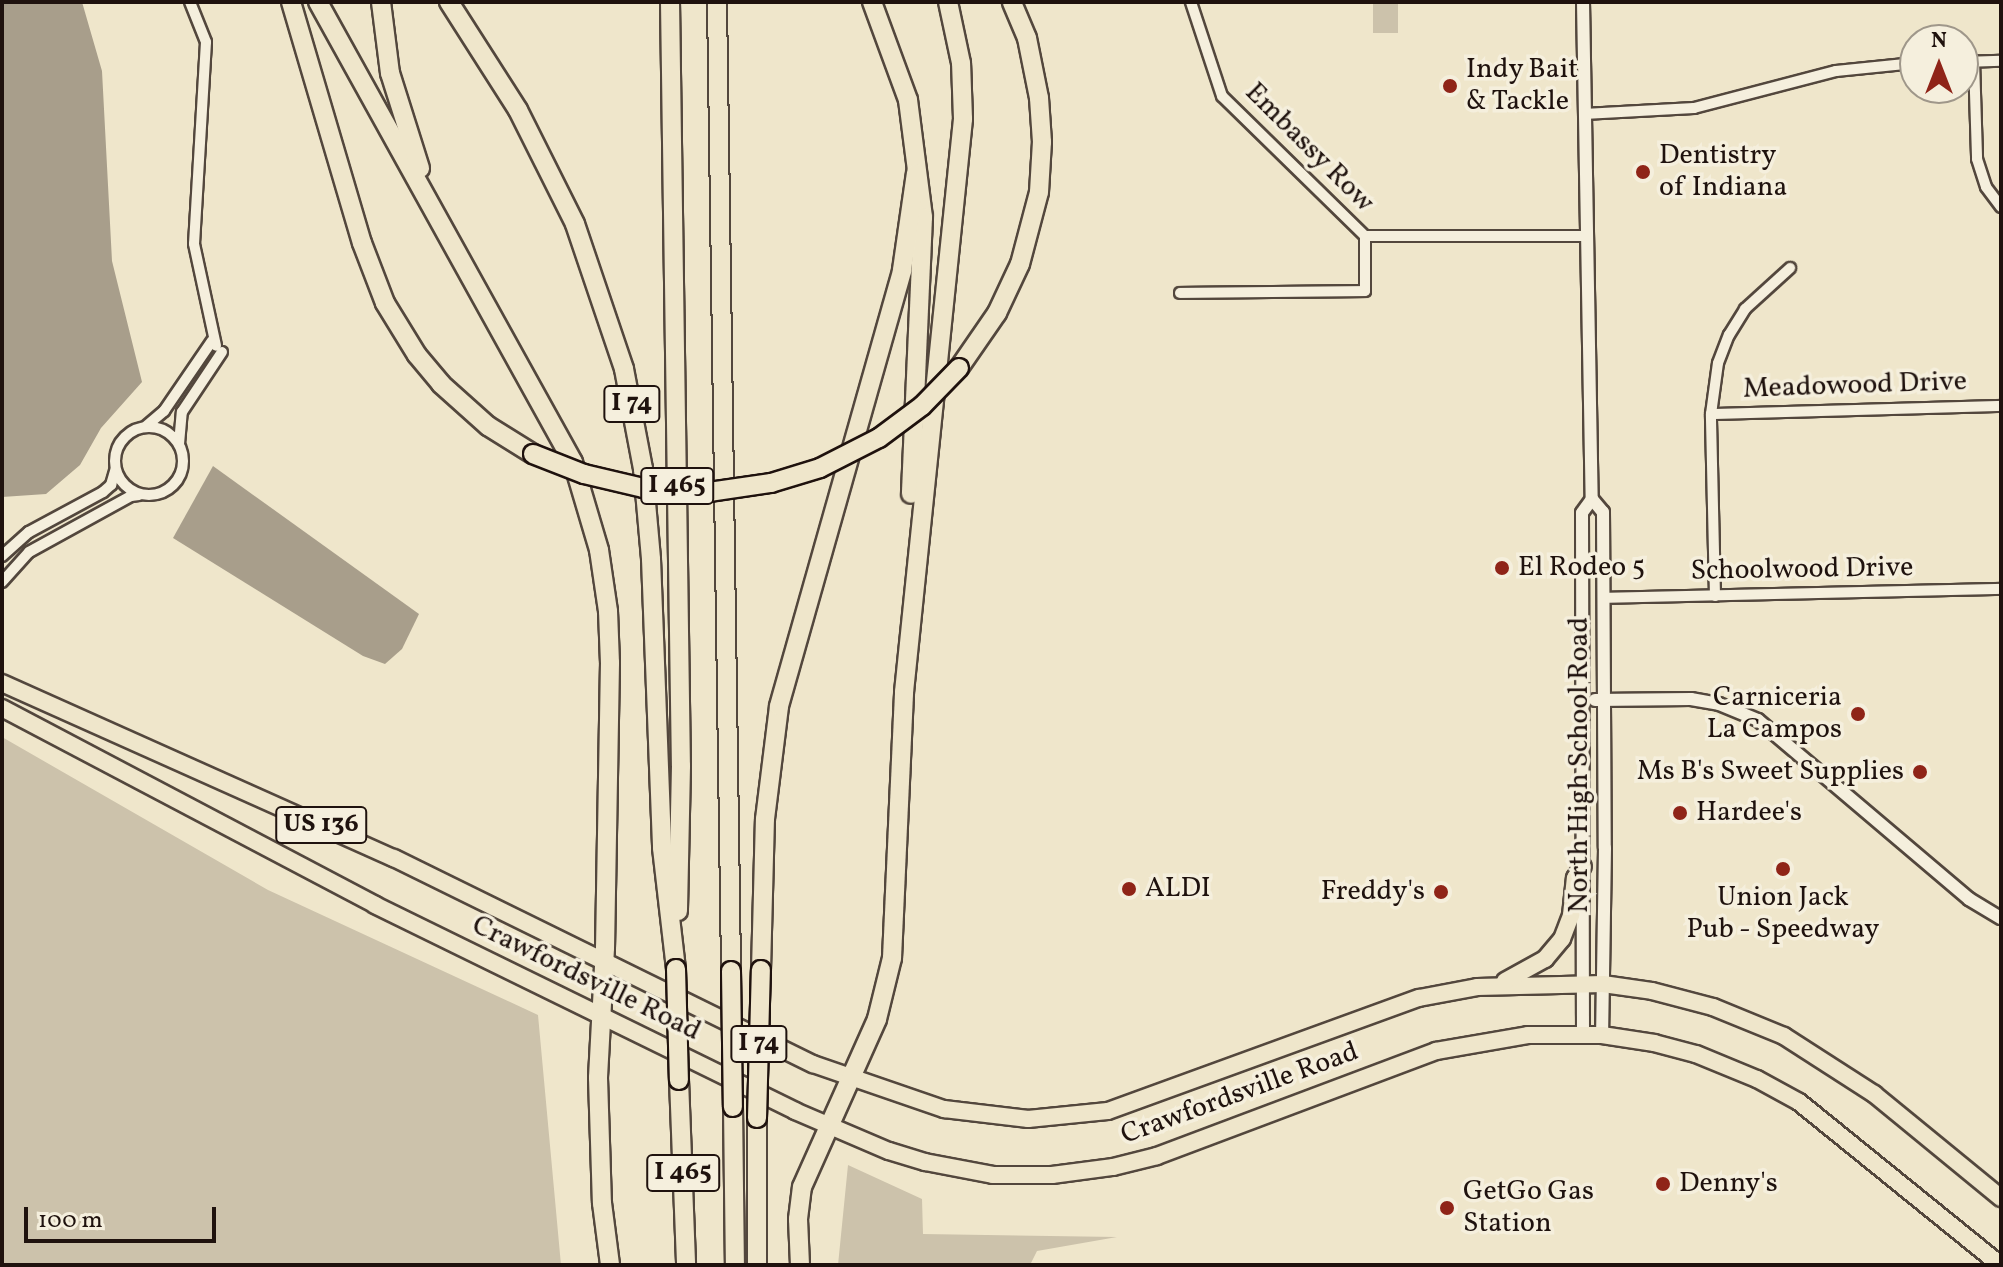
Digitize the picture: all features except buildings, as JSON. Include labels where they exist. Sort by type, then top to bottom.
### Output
[{"type":"highway","points":[[291,2],[362,243],[390,312],[417,355],[458,400],[496,431],[533,454],[584,474],[643,488],[709,492],[771,483],[830,464],[879,438],[922,406],[959,368],[997,313],[1020,264],[1039,192],[1042,142],[1039,98],[1027,38],[1012,2]]},
{"type":"highway","points":[[318,2],[573,462],[599,550],[608,611],[610,663],[604,961],[598,1048],[599,1131],[610,1265]]},
{"type":"highway","points":[[381,2],[388,60],[400,111],[411,147],[450,236]]},
{"type":"highway","name":"I 74","points":[[449,2],[518,110],[575,224],[624,369],[644,484],[651,559],[662,848],[676,969]]},
{"type":"highway","name":"I 465","points":[[670,2],[681,766],[676,969],[686,1265]]},
{"type":"highway","name":"I 465","points":[[717,2],[735,1265]]},
{"type":"highway","name":"I 74","points":[[757,1265],[757,1118],[765,819],[779,706],[902,270],[916,173],[908,100],[885,29],[872,2]]},
{"type":"highway","points":[[800,1265],[798,1219],[802,1187],[877,1019],[890,971],[904,692],[963,119],[961,63],[948,2]]},
{"type":"highway","points":[[904,692],[902,649],[923,217],[916,173]]},
{"type":"main road","name":"Crawfordsville Road","points":[[2,683],[381,852],[813,1064],[914,1100],[975,1115],[1028,1119],[1084,1115],[1156,1096],[1408,1002],[1496,986],[1603,984],[1652,991],[1713,1007],[1803,1046],[1874,1094],[2001,1198]]},
{"type":"main road","name":"Crawfordsville Road","points":[[2,708],[375,905],[829,1126],[889,1151],[959,1170],[1026,1176],[1089,1171],[1157,1156],[1436,1051],[1506,1037],[1602,1035],[1696,1054],[1788,1096],[1818,1115],[2000,1265]]},
{"type":"main road","points":[[1496,986],[1535,967],[1554,950],[1568,927],[1575,878],[1583,866]]},
{"type":"street","points":[[2,582],[22,558],[39,546],[131,496],[161,494],[176,482],[183,465],[178,426],[182,412],[217,346],[194,233],[206,42],[190,2]]},
{"type":"street","name":"Embassy Row","points":[[1191,2],[1222,96],[1365,236],[1586,236]]},
{"type":"street","name":"North High School Road","points":[[1583,2],[1592,499],[1582,513],[1583,1034]]},
{"type":"street","points":[[1979,61],[2001,61]]},
{"type":"street","points":[[1584,114],[1694,108],[1836,71],[1899,65]]},
{"type":"street","points":[[1972,104],[1978,164],[1989,192],[2001,207]]},
{"type":"street","name":"Embassy Row","points":[[1180,293],[1365,291],[1365,236]]},
{"type":"street","points":[[1715,596],[1711,414],[1720,358],[1734,324],[1757,295],[1790,268]]},
{"type":"street","points":[[2,556],[29,532],[111,485],[120,442],[164,411],[217,346]]},
{"type":"street","name":"Meadowood Drive","points":[[1711,414],[2001,406]]},
{"type":"street","points":[[145,427],[163,430],[180,446]]},
{"type":"street","points":[[115,469],[123,485],[141,495]]},
{"type":"street","name":"North High School Road","points":[[1592,499],[1603,512],[1602,1035]]},
{"type":"street","name":"Schoolwood Drive","points":[[1603,598],[2001,589]]},
{"type":"street","points":[[1584,699],[1705,701],[1758,720],[1969,899],[2001,918]]},
{"type":"shaded area","points":[[2,2],[82,2],[102,71],[112,261],[142,382],[101,428],[80,465],[46,494],[2,497]]},
{"type":"shaded area","points":[[1373,2],[1398,2],[1398,33],[1373,33]]},
{"type":"shaded area","points":[[213,466],[419,614],[402,649],[385,664],[363,656],[173,538]]},
{"type":"shaded area","points":[[2,737],[268,890],[538,1015],[561,1265],[2,1265]]},
{"type":"shaded area","points":[[848,1165],[922,1199],[923,1234],[1117,1237],[1037,1251],[1030,1265],[838,1265]]},
{"type":"place","name":"Indy Bait & Tackle","points":[[1450,86]]},
{"type":"place","name":"Dentistry of Indiana","points":[[1643,172]]},
{"type":"place","name":"El Rodeo 5","points":[[1502,568]]},
{"type":"place","name":"Carniceria La Campos","points":[[1858,714]]},
{"type":"place","name":"Ms B's Sweet Supplies","points":[[1920,772]]},
{"type":"place","name":"Hardee's","points":[[1680,813]]},
{"type":"place","name":"Union Jack Pub - Speedway","points":[[1783,869]]},
{"type":"place","name":"ALDI","points":[[1129,889]]},
{"type":"place","name":"Freddy's","points":[[1441,892]]},
{"type":"place","name":"Denny's","points":[[1663,1184]]},
{"type":"place","name":"GetGo Gas Station","points":[[1447,1208]]}]
